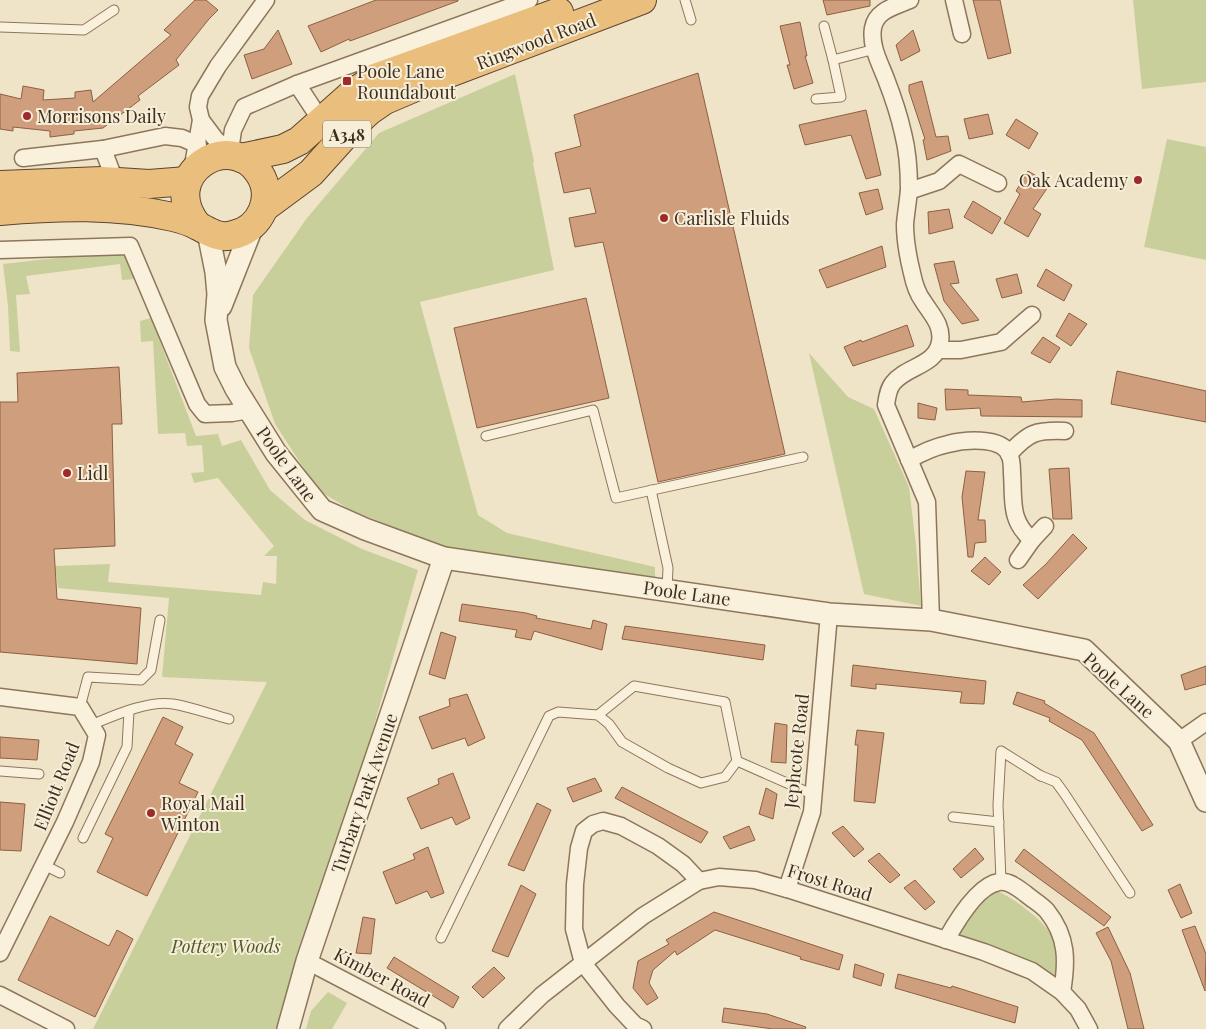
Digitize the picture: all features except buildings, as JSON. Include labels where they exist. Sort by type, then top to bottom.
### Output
[{"type":"highway","name":"Ringwood Road","points":[[234,149],[283,149],[299,141],[353,93],[375,78],[590,0]]},
{"type":"highway","name":"Ringwood Road","points":[[259,216],[311,173],[356,123],[385,100],[642,0]]},
{"type":"highway","points":[[0,212],[76,206],[114,208],[174,217],[202,229],[219,236],[232,236],[243,232],[259,216],[266,195],[264,183],[259,173],[234,149],[209,158],[199,164],[190,177],[185,193],[186,205],[190,216],[202,229]]},
{"type":"highway","points":[[0,185],[115,182],[149,184],[190,177]]},
{"type":"street","points":[[190,177],[198,145],[201,120],[198,107],[200,96],[206,84],[266,0]]},
{"type":"street","points":[[201,120],[216,140],[234,149],[244,107],[297,84],[529,0]]},
{"type":"street","points":[[910,0],[880,15],[874,22],[872,38],[896,107],[908,154],[909,191],[905,222],[908,257],[917,290],[922,301],[936,320],[940,330],[938,350],[926,362],[911,369],[892,383],[886,405],[927,502],[931,620]]},
{"type":"street","points":[[954,0],[962,34]]},
{"type":"street","points":[[297,84],[322,122]]},
{"type":"street","points":[[23,158],[104,149],[165,136],[182,138],[198,145]]},
{"type":"street","points":[[104,149],[115,182]]},
{"type":"street","points":[[909,191],[939,181],[959,164],[998,183]]},
{"type":"street","points":[[216,320],[259,216]]},
{"type":"street","name":"Poole Lane","points":[[202,229],[216,272],[218,294],[216,320],[225,367],[276,453],[322,510],[366,529],[444,558],[829,614],[931,620],[1084,650],[1179,740],[1206,800]]},
{"type":"street","points":[[0,250],[130,246],[197,404],[205,414],[249,410]]},
{"type":"street","points":[[938,350],[961,350],[1001,342],[1032,315]]},
{"type":"street","points":[[1009,454],[1017,445],[1037,432],[1065,431]]},
{"type":"street","points":[[909,460],[947,444],[979,440],[995,443],[1006,449],[1011,462],[1015,517],[1023,532],[1032,540]]},
{"type":"street","points":[[1018,560],[1045,526]]},
{"type":"street","name":"Turbary Park Avenue","points":[[288,1029],[307,961],[444,558]]},
{"type":"street","name":"Jephcote Road","points":[[787,890],[812,812],[829,614]]},
{"type":"street","points":[[0,697],[80,707]]},
{"type":"street","name":"Elliott Road","points":[[0,953],[65,822],[91,762],[97,735],[80,707]]},
{"type":"street","points":[[1179,740],[1206,722]]},
{"type":"street","points":[[643,1029],[635,1025],[616,1006],[583,963],[574,929],[575,884],[584,831],[593,824],[603,821],[620,826],[658,846],[683,864],[700,881]]},
{"type":"street","name":"Frost Road","points":[[507,1029],[542,995],[643,916],[700,881],[719,877],[755,880],[984,952],[1032,971],[1062,992],[1078,1009],[1089,1029]]},
{"type":"street","points":[[946,940],[964,909],[989,887],[1000,881],[1006,882],[1017,887],[1046,910],[1055,922],[1064,946],[1066,962],[1062,992]]},
{"type":"street","name":"Kimber Road","points":[[307,961],[437,1029]]},
{"type":"street","points":[[0,995],[66,1029]]},
{"type":"lane","points":[[685,0],[691,20]]},
{"type":"lane","points":[[0,27],[84,30],[114,10]]},
{"type":"lane","points":[[816,99],[841,97],[824,26]]},
{"type":"lane","points":[[833,60],[875,50]]},
{"type":"lane","points":[[486,436],[593,410],[616,498],[803,458]]},
{"type":"lane","points":[[652,490],[668,568],[667,591]]},
{"type":"lane","points":[[80,707],[88,677],[141,680],[151,670],[160,620]]},
{"type":"lane","points":[[441,938],[549,716],[558,712],[598,715],[609,724],[622,742],[668,768],[701,783],[725,777],[737,761],[725,702],[634,686],[598,715]]},
{"type":"lane","points":[[91,725],[129,711],[156,704],[172,704],[229,719]]},
{"type":"lane","points":[[83,838],[127,747],[129,711]]},
{"type":"lane","points":[[1000,881],[998,822],[1001,750],[1040,775],[1056,782],[1130,894]]},
{"type":"lane","points":[[737,761],[814,794]]},
{"type":"lane","points":[[0,771],[39,774]]},
{"type":"lane","points":[[953,817],[998,822]]},
{"type":"lane","points":[[44,865],[60,873]]},
{"type":"green space","points":[[1133,0],[1206,0],[1206,82],[1142,89]]},
{"type":"green space","points":[[515,74],[534,161],[554,270],[420,302],[478,515],[507,533],[655,567],[655,581],[483,555],[439,546],[349,509],[318,490],[275,424],[249,348],[253,295],[307,218],[379,133]]},
{"type":"green space","points":[[1167,139],[1206,147],[1206,260],[1144,247]]},
{"type":"green space","points":[[118,251],[125,254],[136,279],[122,280],[120,264],[26,276],[30,294],[16,295],[20,352],[10,351],[8,306],[3,264]]},
{"type":"green space","name":"Pottery Woods","points":[[151,318],[196,436],[218,434],[222,446],[241,440],[270,490],[305,520],[362,549],[418,570],[288,1029],[93,1029],[267,682],[162,677],[169,598],[58,588],[55,566],[110,564],[108,582],[261,595],[263,582],[276,584],[277,556],[264,556],[274,546],[218,478],[194,483],[191,473],[204,472],[202,445],[187,446],[185,433],[158,434],[153,341],[141,342],[140,321]]},
{"type":"green space","points":[[809,353],[848,397],[874,409],[909,487],[921,606],[864,594]]},
{"type":"green space","points":[[997,891],[1011,898],[1027,910],[1047,929],[1055,949],[1056,974],[1054,976],[1021,957],[961,938],[957,934],[980,904]]},
{"type":"green space","points":[[328,992],[347,1003],[332,1029],[306,1029],[311,1011]]},
{"type":"place","name":"Poole Lane Roundabout","points":[[347,81]]},
{"type":"place","name":"Morrisons Daily","points":[[27,116]]},
{"type":"place","name":"Oak Academy","points":[[1138,180]]},
{"type":"place","name":"Carlisle Fluids","points":[[664,218]]},
{"type":"place","name":"Lidl","points":[[67,473]]},
{"type":"place","name":"Royal Mail Winton","points":[[151,813]]}]
